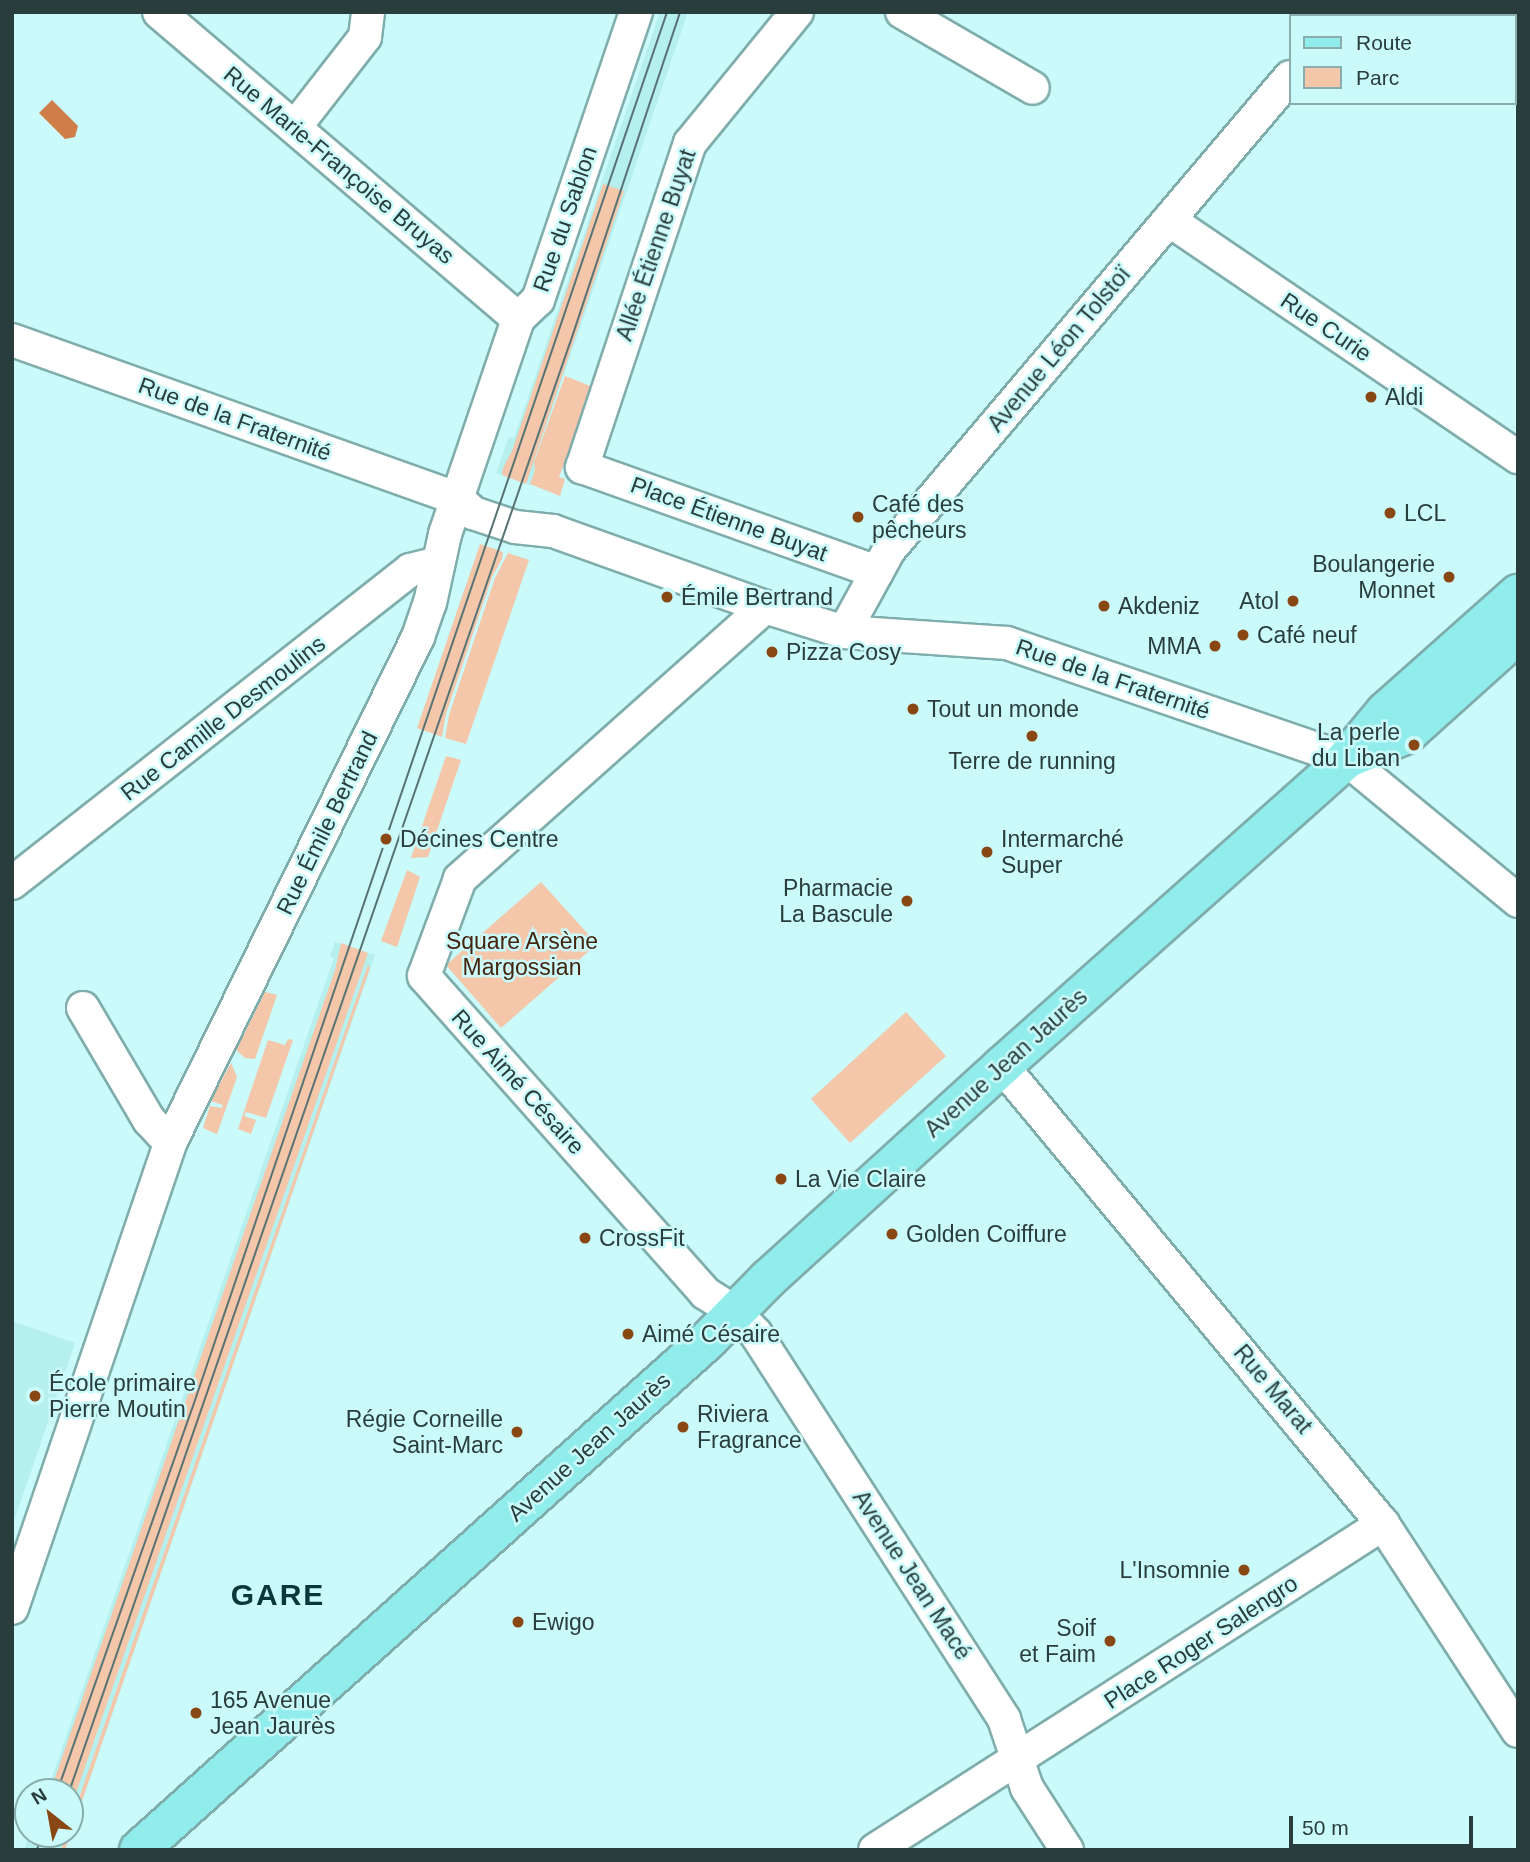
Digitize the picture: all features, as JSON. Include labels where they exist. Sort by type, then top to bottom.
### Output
[{"type":"main road","name":"Avenue Jean Jaurès","points":[[139,1850],[735,1312],[1002,1066],[1346,759],[1385,712],[1518,594]]},
{"type":"main road","name":"Avenue Jean Jaurès","points":[[1346,759],[1407,734],[1518,634]]},
{"type":"street","name":"Rue Marie-Françoise Bruyas","points":[[159,12],[518,319]]},
{"type":"street","points":[[295,127],[365,37],[368,12]]},
{"type":"street","name":"Rue du Sablon","points":[[458,499],[518,319],[538,300],[636,12]]},
{"type":"street","name":"Allée Étienne Buyat","points":[[582,467],[690,142],[797,12]]},
{"type":"street","points":[[902,12],[1033,88]]},
{"type":"street","name":"Avenue Léon Tolstoï","points":[[844,632],[897,540],[1288,79]]},
{"type":"street","name":"Rue Curie","points":[[1168,220],[1518,457]]},
{"type":"street","name":"Rue de la Fraternité","points":[[12,340],[458,499],[473,513],[515,527],[554,531],[765,607],[844,632],[1007,643],[1346,759]]},
{"type":"street","name":"Place Étienne Buyat","points":[[582,467],[877,572]]},
{"type":"street","name":"Rue Émile Bertrand","points":[[12,1608],[172,1139],[418,637],[430,603],[445,534],[458,499]]},
{"type":"street","name":"Rue Camille Desmoulins","points":[[12,883],[410,570],[438,563]]},
{"type":"street","name":"Rue Aimé Césaire","points":[[735,1312],[705,1293],[424,976],[460,879],[765,607]]},
{"type":"street","points":[[1346,759],[1518,901]]},
{"type":"street","points":[[83,1008],[149,1120],[162,1134],[172,1139]]},
{"type":"street","name":"Rue Marat","points":[[1002,1066],[1383,1524],[1518,1731]]},
{"type":"street","name":"Avenue Jean Macé","points":[[735,1312],[757,1334],[1004,1719],[1027,1788],[1067,1850]]},
{"type":"street","name":"Place Roger Salengro","points":[[875,1850],[1383,1524]]},
{"type":"shaded area","points":[[660,12],[688,12],[534,462],[535,470],[530,485],[496,473],[509,437],[514,438]]},
{"type":"shaded area","points":[[52,100],[78,126],[75,137],[65,139],[39,113]]},
{"type":"shaded area","points":[[335,942],[375,955],[84,1795],[84,1778],[52,1778],[334,958],[330,956]]},
{"type":"shaded area","name":"École primaire Pierre Moutin","points":[[12,1321],[75,1343],[12,1527]]},
{"type":"shaded area","points":[[25,1848],[66,1848],[65,1850],[24,1850]]},
{"type":"green space","points":[[603,184],[624,191],[526,484],[502,475],[503,468],[512,451]]},
{"type":"green space","points":[[565,376],[598,389],[596,395],[589,393],[577,428],[584,431],[580,440],[574,438],[559,477],[565,479],[560,496],[530,484],[535,470],[534,462]]},
{"type":"green space","points":[[480,544],[503,552],[502,559],[492,577],[446,714],[442,737],[417,728]]},
{"type":"green space","points":[[508,553],[529,560],[466,744],[445,738],[449,715],[495,578]]},
{"type":"green space","points":[[446,756],[461,760],[428,857],[411,858]]},
{"type":"green space","points":[[407,870],[420,877],[397,947],[381,941]]},
{"type":"green space","name":"Square Arsène Margossian","points":[[541,882],[597,944],[501,1028],[446,965]]},
{"type":"green space","points":[[341,943],[368,953],[81,1778],[55,1778],[335,970]]},
{"type":"green space","points":[[368,965],[370,968],[84,1795],[84,1784]]},
{"type":"green space","points":[[265,992],[277,995],[255,1059],[245,1058],[236,1050]]},
{"type":"green space","points":[[906,1012],[946,1056],[850,1143],[811,1099]]},
{"type":"green space","points":[[288,1039],[293,1040],[266,1118],[246,1112],[244,1116],[256,1120],[251,1134],[238,1129],[268,1040],[285,1045]]},
{"type":"green space","points":[[231,1063],[237,1077],[217,1134],[203,1128],[210,1106],[222,1108],[223,1105],[210,1101]]},
{"type":"tram line","points":[[62,1778],[192,1409],[667,12]]},
{"type":"tram line","points":[[74,1778],[570,343],[680,12]]},
{"type":"place","name":"Aldi","points":[[1371,397]]},
{"type":"place","name":"LCL","points":[[1390,513]]},
{"type":"place","name":"Café des pêcheurs","points":[[858,517]]},
{"type":"place","name":"Boulangerie Monnet","points":[[1449,577]]},
{"type":"place","name":"Émile Bertrand","points":[[667,597]]},
{"type":"place","name":"Atol","points":[[1293,601]]},
{"type":"place","name":"Akdeniz","points":[[1104,606]]},
{"type":"place","name":"Café neuf","points":[[1243,635]]},
{"type":"place","name":"MMA","points":[[1215,646]]},
{"type":"place","name":"Pizza Cosy","points":[[772,652]]},
{"type":"place","name":"Tout un monde","points":[[913,709]]},
{"type":"place","name":"Terre de running","points":[[1032,736]]},
{"type":"place","name":"La perle du Liban","points":[[1414,745]]},
{"type":"place","name":"Décines Centre","points":[[386,839]]},
{"type":"place","name":"Intermarché Super","points":[[987,852]]},
{"type":"place","name":"Pharmacie La Bascule","points":[[907,901]]},
{"type":"place","name":"La Vie Claire","points":[[781,1179]]},
{"type":"place","name":"Golden Coiffure","points":[[892,1234]]},
{"type":"place","name":"CrossFit","points":[[585,1238]]},
{"type":"place","name":"Aimé Césaire","points":[[628,1334]]},
{"type":"place","name":"École primaire Pierre Moutin","points":[[35,1396]]},
{"type":"place","name":"Riviera Fragrance","points":[[683,1427]]},
{"type":"place","name":"Régie Corneille Saint-Marc","points":[[517,1432]]},
{"type":"place","name":"L'Insomnie","points":[[1244,1570]]},
{"type":"place","name":"Ewigo","points":[[518,1622]]},
{"type":"place","name":"Soif et Faim","points":[[1110,1641]]},
{"type":"place","name":"165 Avenue Jean Jaurès","points":[[196,1713]]},
{"type":"district","name":"GARE","points":[[278,1595]]}]
